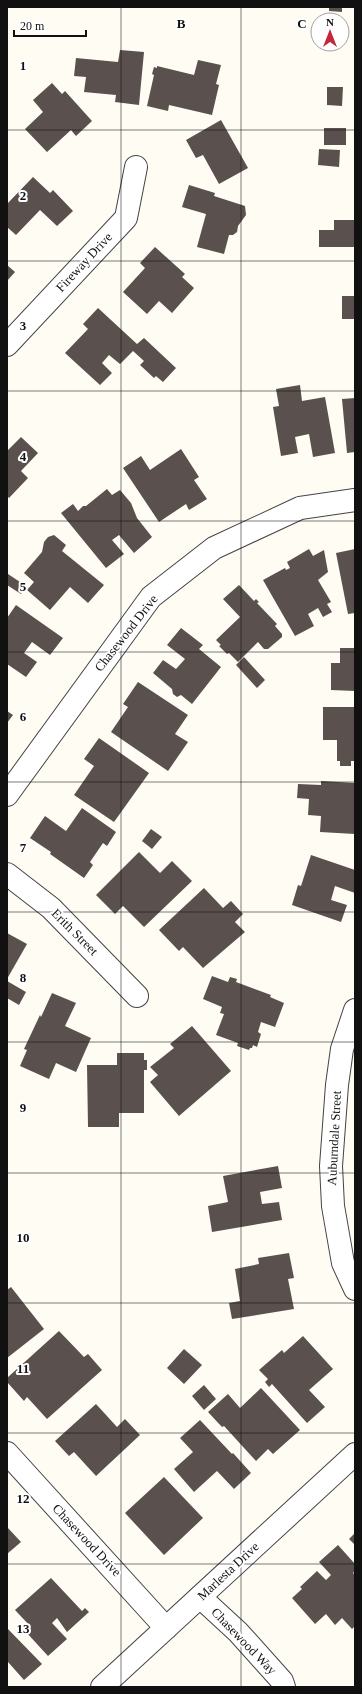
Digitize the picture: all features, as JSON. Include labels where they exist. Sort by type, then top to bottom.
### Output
[{"type":"street","name":"Fireway Drive","points":[[7,345],[126,218],[136,167]]},
{"type":"street","name":"Chasewood Drive","points":[[7,795],[151,597],[214,548],[300,508],[355,500]]},
{"type":"street","name":"Erith Street","points":[[7,874],[51,908],[137,996]]},
{"type":"street","name":"Auburndale Street","points":[[355,1010],[342,1049],[336,1085],[330,1166],[333,1206],[343,1263],[355,1289]]},
{"type":"street","name":"Chasewood Drive","points":[[7,1453],[166,1628]]},
{"type":"street","name":"Marlesta Drive","points":[[102,1687],[355,1454]]},
{"type":"street","name":"Chasewood Way","points":[[200,1597],[238,1632],[282,1681],[284,1687]]},
{"type":"building","points":[[329,7],[342,7],[342,12],[329,11]]},
{"type":"building","points":[[120,50],[144,52],[139,105],[115,102],[116,95],[84,92],[86,77],[74,76],[76,58],[118,62]]},
{"type":"building","points":[[198,60],[221,65],[216,84],[219,85],[212,115],[169,105],[168,111],[147,106],[154,75],[152,74],[154,67],[157,68],[157,66],[194,75]]},
{"type":"building","points":[[52,83],[62,94],[65,91],[92,121],[76,136],[71,130],[47,152],[25,129],[43,112],[33,100]]},
{"type":"building","points":[[327,87],[343,87],[342,106],[327,105]]},
{"type":"building","points":[[221,120],[248,168],[219,184],[203,155],[196,158],[186,140]]},
{"type":"building","points":[[324,128],[346,128],[346,145],[324,145]]},
{"type":"building","points":[[319,149],[340,150],[339,167],[318,165]]},
{"type":"building","points":[[33,177],[50,193],[53,190],[73,211],[57,226],[40,210],[16,235],[7,227],[7,204]]},
{"type":"building","points":[[189,185],[215,193],[214,196],[245,206],[246,215],[238,226],[237,232],[233,235],[229,235],[224,254],[197,247],[206,214],[182,207]]},
{"type":"building","points":[[334,220],[355,220],[355,247],[319,247],[319,230],[334,230]]},
{"type":"building","points":[[155,247],[185,274],[182,277],[194,288],[172,313],[159,301],[147,314],[123,292],[145,268],[140,263]]},
{"type":"building","points":[[7,265],[15,272],[7,281]]},
{"type":"building","points":[[342,296],[355,296],[355,319],[342,319]]},
{"type":"building","points":[[98,308],[137,344],[144,338],[176,368],[163,382],[156,376],[154,378],[140,365],[144,361],[133,351],[120,364],[109,355],[102,363],[112,373],[100,385],[65,353],[88,329],[83,324]]},
{"type":"building","points":[[300,385],[302,401],[325,397],[335,453],[313,457],[309,434],[295,437],[298,453],[281,456],[273,407],[279,406],[276,389]]},
{"type":"building","points":[[355,398],[355,452],[347,453],[342,399]]},
{"type":"building","points":[[21,437],[38,453],[21,471],[28,478],[9,498],[7,496],[7,451]]},
{"type":"building","points":[[181,449],[199,477],[194,480],[207,499],[189,510],[186,504],[159,522],[123,468],[141,456],[150,470]]},
{"type":"building","points":[[107,489],[112,495],[120,490],[131,503],[137,518],[152,537],[134,553],[119,535],[112,540],[124,554],[106,568],[61,513],[73,504],[78,511]]},
{"type":"building","points":[[54,535],[66,545],[62,551],[104,585],[88,603],[70,587],[50,610],[27,590],[34,582],[24,573],[42,552],[44,542],[48,537]]},
{"type":"building","points":[[309,549],[313,556],[324,550],[328,572],[318,580],[331,602],[327,604],[332,612],[323,617],[318,608],[308,614],[314,626],[295,636],[263,580],[285,568],[286,570],[290,568],[287,562]]},
{"type":"building","points":[[355,549],[355,613],[348,614],[336,553]]},
{"type":"building","points":[[8,574],[26,586],[21,594],[7,585]]},
{"type":"building","points":[[239,585],[254,601],[256,599],[259,602],[257,603],[277,624],[275,626],[282,634],[282,637],[268,649],[264,649],[258,642],[238,662],[219,646],[221,645],[216,640],[240,617],[223,599]]},
{"type":"building","points":[[16,605],[63,638],[50,655],[32,642],[24,653],[37,662],[26,677],[7,664],[7,618]]},
{"type":"building","points":[[181,628],[203,645],[199,649],[221,667],[192,704],[181,695],[177,697],[173,694],[172,689],[153,673],[163,660],[176,669],[185,659],[167,645]]},
{"type":"building","points":[[340,648],[355,648],[355,691],[331,690],[331,663],[340,663]]},
{"type":"building","points":[[244,657],[265,680],[257,688],[236,665]]},
{"type":"building","points":[[138,682],[188,715],[175,734],[188,742],[168,771],[111,732],[128,707],[123,704]]},
{"type":"building","points":[[323,707],[355,707],[355,761],[351,761],[351,766],[340,766],[340,761],[337,761],[337,740],[323,740]]},
{"type":"building","points":[[7,711],[13,715],[7,723]]},
{"type":"building","points":[[99,738],[149,773],[114,822],[74,795],[94,766],[84,759]]},
{"type":"building","points":[[321,781],[355,783],[355,834],[320,832],[321,816],[308,815],[309,799],[297,798],[298,784],[321,785]]},
{"type":"building","points":[[82,808],[116,832],[107,846],[103,843],[90,862],[93,865],[84,878],[50,854],[51,852],[30,838],[45,816],[66,831]]},
{"type":"building","points":[[151,829],[162,837],[152,849],[142,841]]},
{"type":"building","points":[[139,852],[160,873],[172,861],[192,881],[144,927],[123,906],[115,914],[96,895]]},
{"type":"building","points":[[311,855],[355,870],[355,893],[335,886],[331,900],[347,905],[341,922],[292,905],[298,885],[301,886]]},
{"type":"building","points":[[204,888],[223,908],[231,901],[243,914],[235,922],[245,932],[203,968],[183,947],[179,951],[159,930]]},
{"type":"building","points":[[7,933],[27,944],[7,979]]},
{"type":"building","points":[[212,976],[228,982],[230,977],[237,979],[236,982],[271,995],[270,997],[284,1003],[275,1027],[261,1022],[258,1032],[261,1034],[257,1047],[253,1045],[249,1050],[237,1046],[238,1043],[216,1035],[224,1014],[220,1013],[222,1007],[203,999]]},
{"type":"building","points":[[7,981],[26,992],[19,1005],[7,998]]},
{"type":"building","points":[[52,993],[76,1003],[65,1026],[91,1038],[76,1072],[56,1063],[49,1079],[20,1066],[27,1050],[24,1049]]},
{"type":"building","points":[[192,1026],[231,1071],[179,1116],[150,1082],[158,1075],[150,1067],[174,1048],[170,1044]]},
{"type":"building","points":[[117,1053],[144,1053],[144,1060],[147,1060],[147,1070],[144,1070],[144,1113],[119,1113],[119,1127],[88,1127],[87,1065],[117,1065]]},
{"type":"building","points":[[278,1166],[282,1188],[260,1192],[262,1204],[279,1202],[282,1220],[212,1232],[208,1206],[228,1202],[223,1176]]},
{"type":"building","points":[[289,1253],[294,1278],[288,1279],[294,1309],[232,1319],[229,1303],[240,1301],[235,1269],[259,1264],[258,1258]]},
{"type":"building","points":[[11,1287],[44,1329],[7,1358],[7,1290]]},
{"type":"building","points":[[59,1331],[84,1357],[88,1354],[102,1370],[47,1419],[27,1397],[24,1401],[7,1382],[7,1378]]},
{"type":"building","points":[[303,1336],[333,1369],[309,1390],[325,1407],[307,1423],[272,1384],[269,1387],[265,1382],[268,1379],[259,1370],[282,1350],[284,1353]]},
{"type":"building","points":[[184,1349],[202,1365],[184,1384],[167,1368]]},
{"type":"building","points":[[204,1385],[216,1399],[204,1410],[192,1396]]},
{"type":"building","points":[[261,1388],[300,1430],[273,1454],[268,1449],[256,1461],[224,1426],[222,1427],[208,1412],[228,1394],[240,1408]]},
{"type":"building","points":[[96,1404],[117,1427],[125,1419],[140,1435],[96,1476],[74,1452],[69,1456],[55,1441]]},
{"type":"building","points":[[200,1420],[251,1473],[234,1489],[217,1471],[194,1492],[174,1469],[193,1452],[180,1438]]},
{"type":"building","points":[[164,1477],[203,1518],[164,1555],[125,1513]]},
{"type":"building","points":[[7,1527],[21,1542],[7,1554]]},
{"type":"building","points":[[355,1533],[355,1545],[349,1539]]},
{"type":"building","points":[[338,1545],[355,1564],[355,1571],[353,1573],[355,1575],[355,1626],[352,1629],[342,1618],[335,1625],[326,1614],[315,1624],[292,1598],[302,1589],[300,1587],[317,1571],[326,1580],[331,1575],[319,1562]]},
{"type":"building","points":[[51,1578],[82,1611],[85,1608],[89,1612],[67,1632],[57,1618],[52,1623],[67,1639],[48,1656],[26,1632],[31,1627],[15,1610]]},
{"type":"building","points":[[7,1628],[42,1664],[24,1680],[8,1662],[7,1663]]}]
